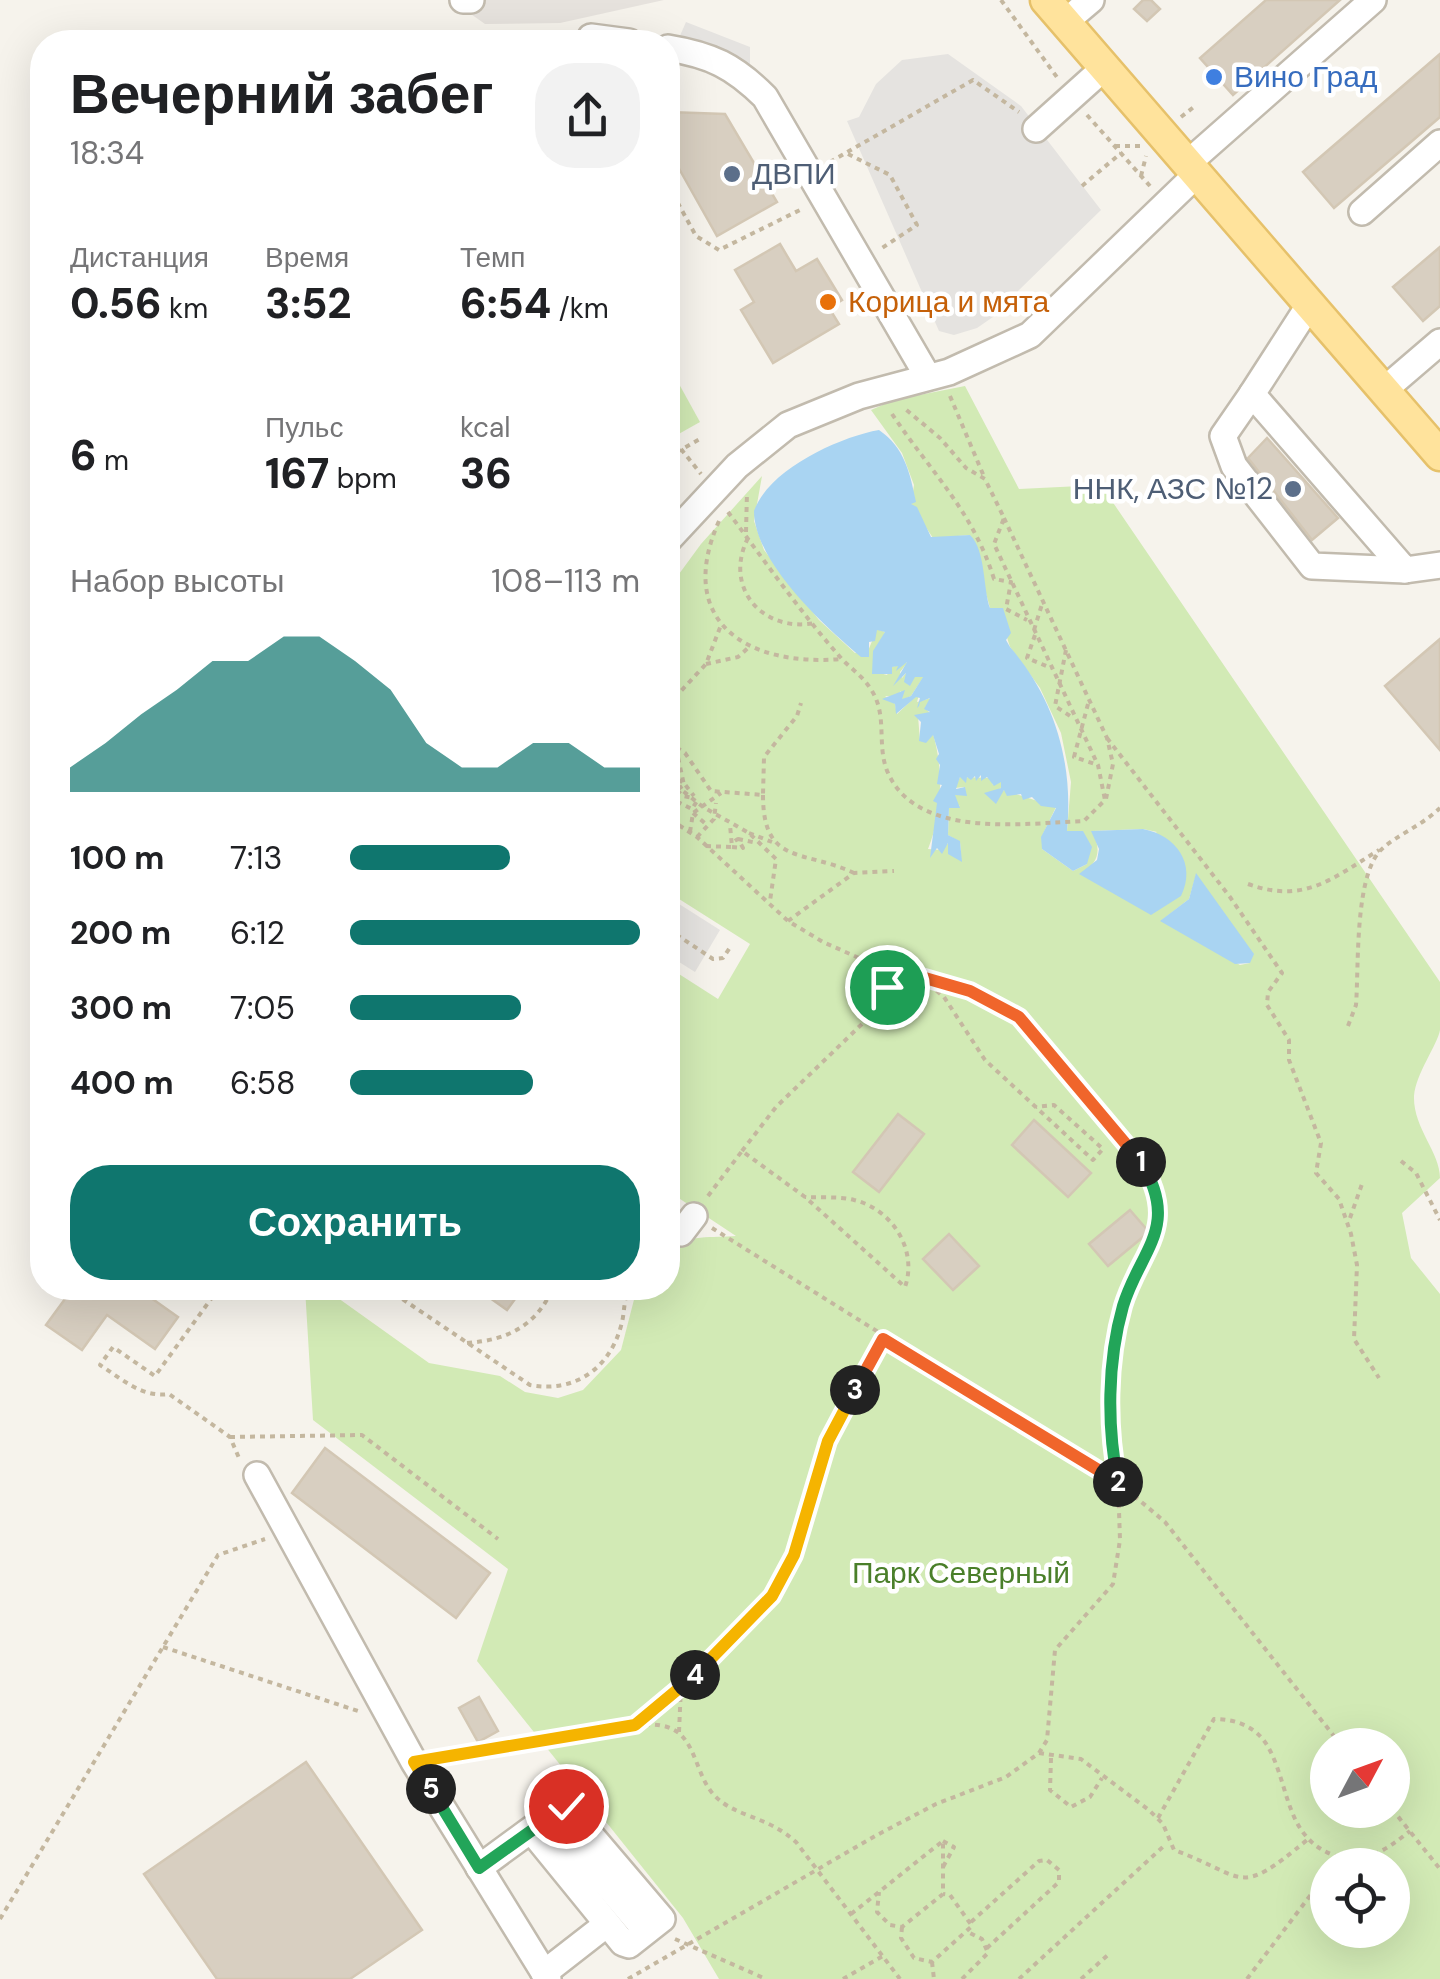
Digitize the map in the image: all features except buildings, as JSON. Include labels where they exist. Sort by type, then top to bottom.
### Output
[{"type":"main road","points":[[1056,11],[1440,455]]},
{"type":"lane","points":[[463,0],[471,0]]},
{"type":"lane","points":[[1056,11],[1091,0]]},
{"type":"lane","points":[[680,527],[713,490],[788,424],[859,396],[937,382],[1030,335],[1192,168],[1374,0]]},
{"type":"lane","points":[[680,50],[710,55],[739,71],[765,97],[937,382]]},
{"type":"lane","points":[[1036,130],[1104,68]]},
{"type":"lane","points":[[1362,212],[1440,144]]},
{"type":"lane","points":[[1310,304],[1223,436],[1234,466],[1312,566],[1406,570],[1440,565]]},
{"type":"lane","points":[[1384,390],[1440,342]]},
{"type":"lane","points":[[1252,394],[1406,570]]},
{"type":"lane","points":[[257,1475],[414,1762],[546,1976],[607,1924]]},
{"type":"lane","points":[[479,1868],[540,1823],[566,1806],[662,1914],[626,1945],[607,1924],[540,1823]]},
{"type":"path","points":[[809,172],[848,154],[974,80],[1009,102],[1036,130]]},
{"type":"path","points":[[1114,146],[1148,146]]},
{"type":"path","points":[[1082,186],[1120,152]]},
{"type":"path","points":[[848,154],[890,175],[916,226],[898,238]]},
{"type":"path","points":[[680,207],[696,236],[719,250],[824,198]]},
{"type":"path","points":[[937,382],[1107,738],[1230,897],[1282,973],[1268,992],[1268,1005],[1288,1040],[1287,1053],[1321,1143],[1316,1173],[1339,1199],[1351,1234],[1357,1265],[1354,1339],[1379,1378]]},
{"type":"path","points":[[884,401],[955,496],[972,530],[982,540],[994,579],[1011,582]]},
{"type":"path","points":[[902,406],[940,438],[966,468],[985,479]]},
{"type":"path","points":[[700,440],[681,449],[713,490]]},
{"type":"path","points":[[751,480],[744,504],[747,538],[738,564],[740,584],[748,600],[775,621],[815,622]]},
{"type":"path","points":[[841,659],[775,658],[748,648],[721,626],[708,600],[704,577],[710,542],[725,508],[841,659],[871,688],[881,708],[887,772],[909,800],[932,812],[974,823],[1084,821],[1106,800],[1113,764],[1107,738]]},
{"type":"path","points":[[1004,518],[994,544],[1098,765],[1106,800]]},
{"type":"path","points":[[1011,582],[1006,609],[1029,620]]},
{"type":"path","points":[[1043,601],[1028,658],[1051,668]]},
{"type":"path","points":[[680,692],[706,664],[721,626]]},
{"type":"path","points":[[706,664],[738,657],[748,648]]},
{"type":"path","points":[[1066,650],[1054,706],[1077,721]]},
{"type":"path","points":[[1089,701],[1074,757],[1098,765]]},
{"type":"path","points":[[772,842],[764,822],[764,758],[797,716],[801,703]]},
{"type":"path","points":[[680,749],[711,791],[734,843]]},
{"type":"path","points":[[680,760],[681,785],[704,807],[782,851],[854,873],[894,871]]},
{"type":"path","points":[[711,791],[739,790],[763,795]]},
{"type":"path","points":[[697,838],[716,814],[721,792]]},
{"type":"path","points":[[687,808],[692,808],[696,799]]},
{"type":"path","points":[[690,832],[692,816],[716,802]]},
{"type":"path","points":[[680,804],[701,824],[708,825]]},
{"type":"path","points":[[1248,884],[1277,894],[1322,885],[1417,829],[1440,808]]},
{"type":"path","points":[[628,1979],[936,1804],[1006,1777],[1038,1753],[1048,1740],[1055,1650],[1113,1584],[1120,1540],[1118,1482],[1108,1440],[1114,1372],[1124,1304],[1146,1262],[1157,1227],[1156,1197],[1144,1166],[1050,1058],[1024,1021],[996,1002],[858,958],[788,920],[680,826]]},
{"type":"path","points":[[749,833],[776,859],[769,903]]},
{"type":"path","points":[[705,846],[758,844]]},
{"type":"path","points":[[1348,1026],[1356,1005],[1366,869],[1383,848]]},
{"type":"path","points":[[788,920],[854,873]]},
{"type":"path","points":[[680,937],[713,959],[724,958],[731,946]]},
{"type":"path","points":[[1036,1107],[1054,1104],[1103,1149],[1093,1160],[985,1060],[944,998],[918,976],[902,977],[887,987],[862,1024],[776,1107],[687,1225],[1118,1482],[1165,1522],[1328,1728]]},
{"type":"path","points":[[742,1151],[805,1197],[905,1286],[910,1272],[908,1248],[877,1210],[855,1200],[805,1197]]},
{"type":"path","points":[[1401,1161],[1416,1174],[1440,1220]]},
{"type":"path","points":[[1350,1218],[1362,1184]]},
{"type":"path","points":[[210,1300],[155,1376],[113,1346],[100,1365],[141,1391],[169,1394],[230,1437],[362,1435],[498,1539]]},
{"type":"path","points":[[403,1300],[530,1384],[556,1390],[578,1382],[614,1346],[627,1300]]},
{"type":"path","points":[[466,1343],[499,1340],[529,1324],[545,1300]]},
{"type":"path","points":[[635,1725],[735,1638],[772,1596],[794,1555],[828,1441],[883,1339]]},
{"type":"path","points":[[0,1919],[218,1555],[275,1536]]},
{"type":"path","points":[[163,1648],[370,1715]]},
{"type":"path","points":[[681,1686],[679,1733],[714,1796],[734,1810],[779,1826],[817,1869],[900,1979]]},
{"type":"path","points":[[1158,1818],[1214,1719],[1229,1719],[1249,1727],[1267,1745],[1296,1822],[1307,1840],[1322,1848]]},
{"type":"path","points":[[414,1762],[635,1725],[658,1724],[679,1733]]},
{"type":"path","points":[[1038,1753],[1051,1758],[1081,1759],[1158,1818],[1167,1843],[1211,1870],[1237,1878],[1266,1874],[1307,1840]]},
{"type":"path","points":[[1051,1758],[1050,1790],[1070,1808],[1090,1797],[1102,1778]]},
{"type":"path","points":[[1052,1767],[1062,1758]]},
{"type":"path","points":[[1094,1772],[1096,1783]]},
{"type":"path","points":[[1408,1828],[1440,1869]]},
{"type":"path","points":[[1385,1848],[1410,1831]]},
{"type":"path","points":[[851,1914],[942,1841]]},
{"type":"path","points":[[942,1841],[943,1894]]},
{"type":"path","points":[[942,1841],[954,1847],[942,1866]]},
{"type":"path","points":[[1018,1979],[1167,1843]]},
{"type":"path","points":[[928,1853],[942,1856]]},
{"type":"path","points":[[932,1962],[1040,1861],[1047,1860],[1059,1870],[1059,1882],[987,1948],[986,1958],[962,1979]]},
{"type":"path","points":[[879,1892],[876,1912],[890,1926],[902,1927],[943,1894],[950,1895],[972,1922]]},
{"type":"path","points":[[1247,1979],[1310,1896]]},
{"type":"path","points":[[652,1926],[686,1946],[766,1979]]},
{"type":"path","points":[[902,1927],[901,1938],[914,1958],[932,1962]]},
{"type":"path","points":[[967,1932],[976,1933],[987,1948]]},
{"type":"path","points":[[1081,1979],[1110,1952]]},
{"type":"path","points":[[843,1979],[883,1956]]},
{"type":"path","points":[[932,1962],[934,1979]]},
{"type":"shaded area","points":[[451,0],[664,0],[560,23],[485,24]]},
{"type":"shaded area","points":[[686,22],[750,47],[750,67],[680,38]]},
{"type":"shaded area","points":[[948,54],[1021,106],[1101,210],[1018,291],[1009,306],[977,328],[954,335],[939,331],[847,121],[859,117],[876,84],[902,60]]},
{"type":"shaded area","points":[[680,905],[720,930],[695,972],[680,963]]},
{"type":"green space","points":[[680,386],[700,422],[680,433]]},
{"type":"green space","name":"Парк Северный","points":[[965,386],[1019,489],[1101,485],[1440,982],[1440,1030],[1414,1096],[1418,1119],[1440,1178],[1402,1213],[1411,1258],[1440,1294],[1440,1979],[719,1979],[683,1918],[477,1661],[508,1569],[313,1420],[306,1300],[341,1300],[429,1363],[500,1376],[525,1392],[558,1398],[583,1390],[621,1350],[634,1300],[680,1300],[680,1243],[736,1236],[680,1199],[680,975],[718,999],[750,944],[680,900],[680,573],[762,476],[754,521],[764,550],[819,620],[855,653],[868,651],[877,629],[885,632],[874,663],[880,673],[887,675],[892,667],[908,662],[900,672],[902,678],[906,673],[907,677],[924,676],[911,696],[902,700],[901,691],[896,697],[885,696],[895,704],[897,714],[919,695],[917,702],[931,698],[925,708],[930,713],[918,716],[920,741],[933,734],[940,777],[939,807],[928,849],[942,850],[949,842],[948,851],[961,852],[960,842],[948,835],[949,807],[960,806],[954,804],[954,795],[965,793],[964,787],[955,788],[960,777],[991,778],[993,785],[1001,781],[1002,787],[991,795],[994,799],[1004,790],[1056,807],[1043,834],[1042,849],[1073,871],[1087,864],[1067,831],[1071,782],[1061,733],[1040,688],[1010,647],[999,612],[990,608],[970,535],[933,538],[911,505],[914,485],[902,453],[871,410],[894,400]],"holes":[[[1092,831],[1157,832],[1080,875],[1097,856]],[[1196,875],[1250,963],[1240,965],[1162,920],[1189,899]]]},
{"type":"water","points":[[879,430],[905,462],[916,502],[911,504],[917,507],[931,537],[970,535],[975,542],[990,608],[1003,608],[1011,633],[1006,640],[1048,707],[1067,779],[1067,831],[1083,831],[1092,847],[1087,864],[1073,871],[1042,849],[1041,837],[1056,808],[1041,806],[1032,797],[1023,800],[1021,794],[1007,796],[1004,790],[996,804],[984,793],[1001,788],[1001,782],[994,786],[987,777],[981,781],[981,775],[976,781],[975,776],[971,780],[967,777],[966,783],[960,777],[956,789],[965,787],[967,796],[955,795],[960,808],[949,808],[948,835],[960,841],[962,862],[948,854],[948,843],[942,854],[937,848],[930,858],[937,803],[933,801],[942,785],[937,784],[939,754],[933,735],[926,743],[919,741],[921,722],[914,715],[930,712],[924,709],[930,698],[917,708],[920,698],[916,697],[896,714],[895,704],[882,699],[905,690],[902,699],[911,696],[923,677],[915,677],[910,686],[904,682],[906,673],[893,686],[907,662],[896,671],[898,666],[892,667],[892,674],[872,674],[873,651],[885,632],[877,630],[875,641],[869,642],[869,657],[861,657],[794,592],[778,572],[757,531],[754,511],[762,496],[789,469],[826,448]]},
{"type":"water","points":[[1143,829],[1174,844],[1185,862],[1181,896],[1151,915],[1079,874],[1097,860],[1099,849],[1091,831]]},
{"type":"water","points":[[1196,873],[1254,954],[1250,963],[1235,964],[1160,921],[1189,899]]},
{"type":"place","name":"Вино Град","points":[[1214,77]]},
{"type":"place","name":"ДВПИ","points":[[732,174]]},
{"type":"place","name":"Корица и мята","points":[[828,302]]},
{"type":"place","name":"ННК, АЗС №12","points":[[1293,489]]},
{"type":"route","points":[[566,1806],[479,1868],[414,1762],[635,1725],[688,1681],[735,1638],[772,1596],[794,1555],[828,1441],[883,1339],[1118,1482],[1108,1440],[1124,1304],[1146,1262],[1157,1227],[1156,1197],[1144,1166],[1019,1017],[970,991],[918,976],[902,977],[887,987]]}]
